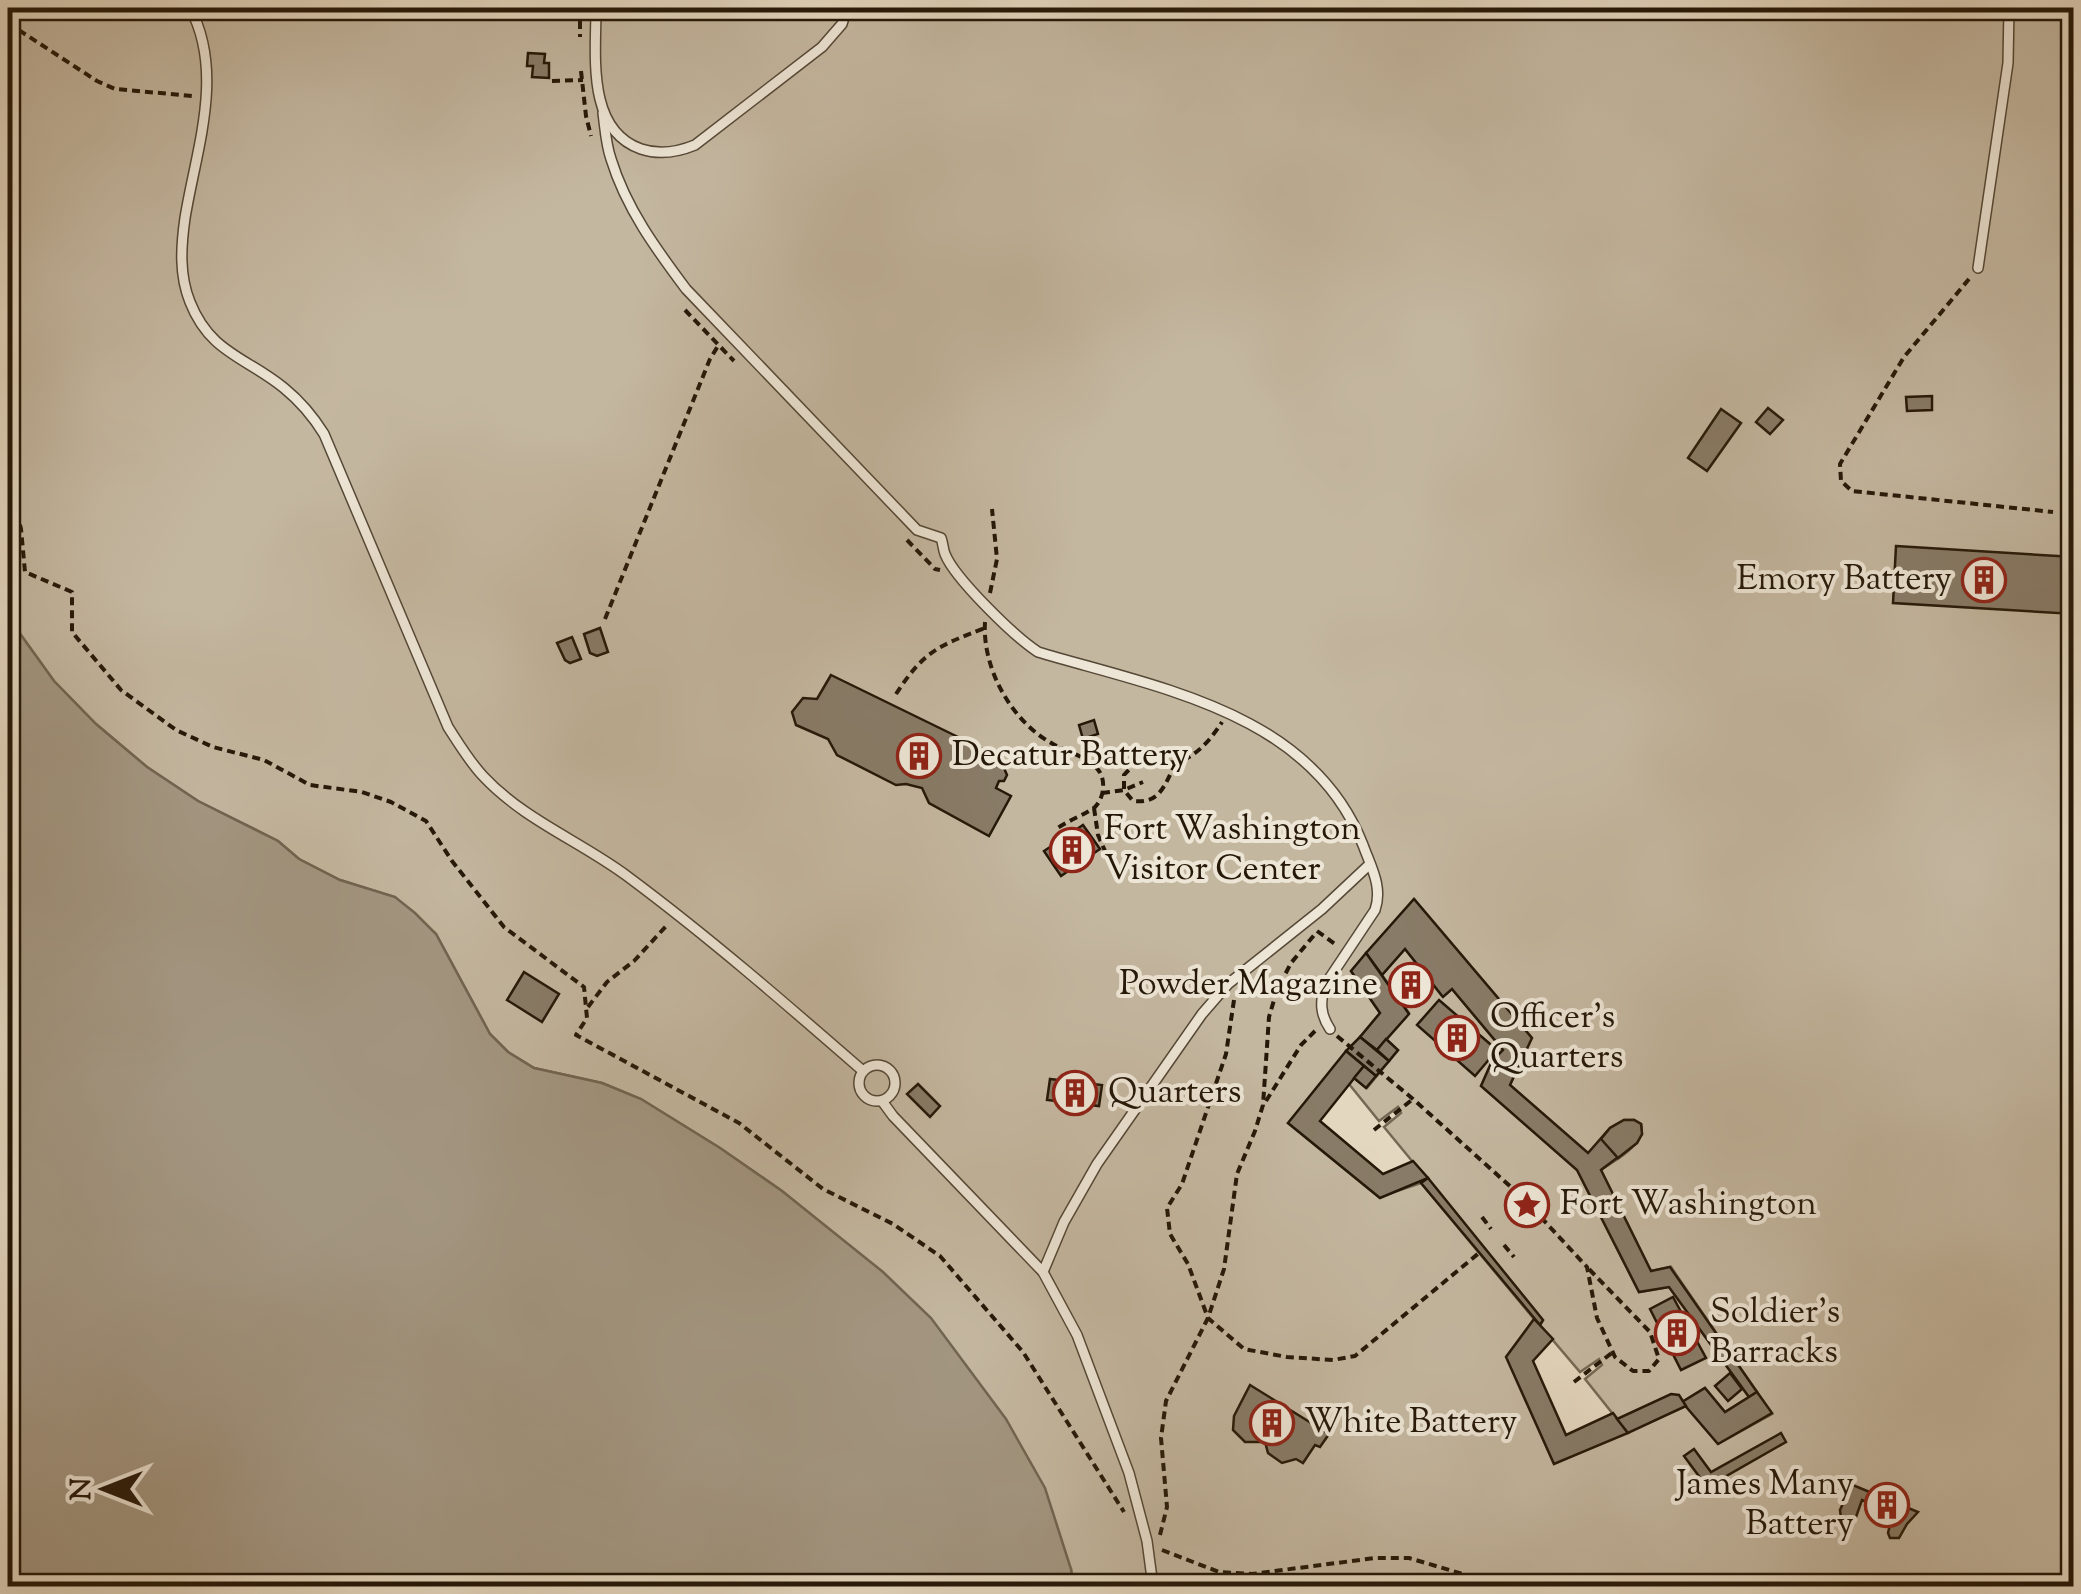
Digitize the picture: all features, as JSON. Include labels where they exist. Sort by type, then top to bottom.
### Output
[{"type":"lane","points":[[190,8],[206,54],[206,97],[182,251],[185,289],[199,320],[220,346],[282,386],[324,434],[448,727],[471,762],[502,794],[624,874],[744,967],[863,1071]]},
{"type":"lane","points":[[596,8],[598,80],[609,155],[630,206],[686,289],[917,530],[941,538],[945,556],[987,608],[1024,644],[1038,652],[1167,689],[1249,722],[1304,761],[1351,819],[1378,885],[1379,898],[1376,910],[1325,985],[1321,998],[1327,1025]]},
{"type":"lane","points":[[603,112],[613,130],[635,146],[652,152],[686,149],[822,47],[842,24],[847,8]]},
{"type":"lane","points":[[1978,268],[2008,63],[2009,8]]},
{"type":"lane","points":[[1043,1272],[1064,1222],[1097,1164],[1216,996],[1370,864]]},
{"type":"lane","points":[[873,1065],[884,1066],[893,1073],[896,1084],[892,1095],[882,1101],[870,1100],[858,1082],[863,1071],[873,1065]]},
{"type":"lane","points":[[882,1101],[1043,1272],[1077,1334],[1129,1473],[1147,1541],[1153,1586]]},
{"type":"path","points":[[8,22],[115,89],[206,97]]},
{"type":"path","points":[[552,81],[598,80]]},
{"type":"path","points":[[1978,268],[1904,356],[1840,464],[1841,482],[1852,490],[2053,512]]},
{"type":"path","points":[[605,619],[719,345]]},
{"type":"path","points":[[8,474],[21,529],[25,572],[72,592],[72,632],[121,690],[176,730],[213,748],[264,760],[310,785],[362,792],[426,821],[452,862],[504,927],[584,987],[588,1018],[576,1036],[739,1123],[823,1190],[893,1224],[940,1256],[1023,1352],[1123,1511]]},
{"type":"path","points":[[992,509],[997,560],[985,628],[998,684],[1016,712],[1043,738],[1096,767],[1102,775],[1102,793],[1094,808],[1055,830]]},
{"type":"path","points":[[896,694],[911,670],[926,656],[950,641],[985,628]]},
{"type":"path","points":[[1176,762],[1159,795],[1147,802],[1132,801],[1124,790],[1124,775],[1133,764],[1176,762],[1207,744],[1227,714]]},
{"type":"path","points":[[1102,793],[1143,782]]},
{"type":"path","points":[[1094,808],[1104,855]]},
{"type":"path","points":[[588,1006],[607,982],[634,962],[676,915]]},
{"type":"path","points":[[1347,952],[1317,931],[1282,976],[1269,1017],[1263,1104],[1236,1174],[1224,1268],[1208,1318],[1166,1401],[1161,1438],[1167,1507],[1157,1548],[1219,1572],[1252,1574],[1374,1558],[1409,1558],[1503,1586]]},
{"type":"path","points":[[1238,977],[1226,1054],[1182,1184],[1167,1208],[1170,1234],[1188,1264],[1208,1318],[1244,1349],[1333,1360],[1355,1356],[1480,1253]]},
{"type":"path","points":[[1263,1104],[1301,1045],[1327,1025]]},
{"type":"path","points":[[1350,1048],[1414,1099],[1522,1197],[1650,1332],[1659,1359],[1649,1371],[1632,1371],[1615,1358],[1597,1318],[1587,1267]]},
{"type":"path","points":[[1374,1130],[1414,1099]]},
{"type":"path","points":[[1482,1217],[1491,1230]]},
{"type":"path","points":[[1504,1245],[1514,1257]]},
{"type":"path","points":[[1574,1382],[1613,1352]]},
{"type":"shaded area","points":[[8,8],[2073,8],[2073,1586],[1073,1586],[1071,1569],[883,1273],[782,1191],[641,1099],[602,1083],[534,1068],[508,1052],[490,1034],[436,934],[395,897],[340,880],[299,859],[278,841],[198,801],[147,767],[96,724],[54,681],[8,617]],"holes":[[[1415,900],[1531,1037],[1510,1085],[1588,1153],[1634,1120],[1641,1124],[1634,1145],[1601,1170],[1651,1271],[1671,1267],[1772,1414],[1718,1444],[1686,1406],[1554,1464],[1507,1357],[1534,1319],[1421,1183],[1379,1197],[1288,1123],[1380,1013],[1351,971]]]},
{"type":"shaded area","points":[[8,617],[54,681],[96,724],[147,767],[198,801],[278,841],[299,859],[340,880],[395,897],[415,913],[436,934],[490,1034],[508,1052],[534,1068],[602,1083],[641,1099],[782,1191],[883,1272],[931,1318],[1006,1419],[1045,1488],[1073,1586],[8,1586]]},
{"type":"shaded area","points":[[1405,949],[1442,996],[1452,989],[1503,1050],[1492,1062],[1481,1086],[1577,1170],[1639,1292],[1669,1287],[1749,1397],[1725,1412],[1705,1388],[1682,1402],[1617,1419],[1585,1379],[1602,1365],[1599,1359],[1580,1372],[1540,1325],[1543,1320],[1384,1127],[1401,1113],[1398,1107],[1379,1121],[1349,1084],[1354,1078],[1367,1088],[1398,1050],[1386,1039],[1409,1013],[1382,975]]},
{"type":"building","points":[[528,53],[545,54],[549,78],[532,77],[533,66],[527,66]]},
{"type":"building","points":[[1932,396],[1932,410],[1907,411],[1906,397]]},
{"type":"building","points":[[1768,408],[1783,420],[1770,434],[1756,422]]},
{"type":"building","points":[[1721,409],[1741,423],[1707,471],[1688,458]]},
{"type":"building","name":"Emory Battery","points":[[1896,546],[2074,557],[2074,614],[1893,603]]},
{"type":"building","points":[[600,628],[608,652],[597,656],[590,653],[584,634]]},
{"type":"building","points":[[572,637],[581,659],[570,663],[557,643]]},
{"type":"building","name":"Decatur Battery","points":[[831,675],[1001,758],[997,766],[1004,768],[1007,775],[996,788],[1011,796],[989,836],[929,803],[922,788],[896,785],[837,755],[828,739],[796,725],[792,712],[803,698],[817,699]]},
{"type":"building","points":[[1094,720],[1098,734],[1083,739],[1079,725]]},
{"type":"building","name":"Fort Washington Visitor Center","points":[[1083,825],[1100,849],[1061,876],[1044,851]]},
{"type":"building","points":[[1414,899],[1532,1038],[1510,1085],[1588,1153],[1610,1128],[1624,1120],[1641,1124],[1642,1134],[1637,1143],[1601,1170],[1651,1271],[1670,1267],[1757,1392],[1749,1397],[1669,1287],[1639,1292],[1577,1170],[1481,1086],[1492,1061],[1503,1050],[1452,989],[1443,997],[1405,949],[1382,975],[1366,953]]},
{"type":"building","points":[[1366,953],[1409,1014],[1377,1050],[1360,1037],[1380,1013],[1351,971]]},
{"type":"building","name":"Powder Magazine","points":[[1415,970],[1427,987],[1408,1001],[1396,983]]},
{"type":"building","points":[[524,972],[559,994],[542,1022],[507,1000]]},
{"type":"building","name":"Officer's Quarters","points":[[1439,1000],[1497,1050],[1475,1076],[1417,1025]]},
{"type":"building","points":[[1360,1037],[1389,1061],[1376,1076],[1346,1051]]},
{"type":"building","points":[[1386,1039],[1398,1050],[1389,1061],[1377,1050]]},
{"type":"building","points":[[1346,1051],[1364,1066],[1320,1121],[1383,1174],[1413,1161],[1428,1178],[1380,1198],[1288,1123]]},
{"type":"building","points":[[1364,1066],[1376,1076],[1366,1088],[1354,1078]]},
{"type":"building","name":"Quarters","points":[[1050,1079],[1102,1085],[1099,1106],[1047,1100]]},
{"type":"building","points":[[918,1084],[940,1106],[930,1117],[907,1094]]},
{"type":"building","points":[[1624,1120],[1641,1124],[1642,1134],[1618,1158],[1601,1139]]},
{"type":"building","points":[[1428,1178],[1543,1320],[1540,1325],[1421,1183]]},
{"type":"building","name":"Soldier's Barracks","points":[[1673,1297],[1706,1358],[1681,1370],[1650,1309]]},
{"type":"building","points":[[1534,1319],[1553,1339],[1533,1361],[1566,1435],[1613,1413],[1628,1433],[1554,1464],[1506,1357]]},
{"type":"building","points":[[1730,1373],[1742,1389],[1728,1401],[1715,1386]]},
{"type":"building","name":"White Battery","points":[[1250,1385],[1329,1434],[1320,1447],[1315,1445],[1303,1463],[1296,1459],[1282,1463],[1268,1453],[1265,1442],[1245,1442],[1233,1430],[1234,1416]]},
{"type":"building","points":[[1705,1388],[1725,1412],[1757,1392],[1772,1413],[1718,1444],[1682,1402]]},
{"type":"building","points":[[1671,1394],[1679,1395],[1686,1406],[1628,1433],[1617,1419]]},
{"type":"building","points":[[1781,1433],[1786,1442],[1707,1487],[1684,1456],[1694,1449],[1711,1472]]},
{"type":"building","name":"James Many Battery","points":[[1843,1481],[1918,1512],[1899,1538],[1890,1538],[1888,1533],[1893,1513],[1862,1500],[1856,1517],[1841,1518],[1845,1491],[1837,1488]]},
{"type":"place","name":"Emory Battery","points":[[1984,580]]},
{"type":"place","name":"Decatur Battery","points":[[919,756]]},
{"type":"place","name":"Fort Washington Visitor Center","points":[[1072,850]]},
{"type":"place","name":"Powder Magazine","points":[[1411,985]]},
{"type":"place","name":"Officer's Quarters","points":[[1457,1038]]},
{"type":"place","name":"Quarters","points":[[1075,1093]]},
{"type":"place","name":"Fort Washington","points":[[1527,1205]]},
{"type":"place","name":"Soldier's Barracks","points":[[1677,1333]]},
{"type":"place","name":"White Battery","points":[[1272,1423]]},
{"type":"place","name":"James Many Battery","points":[[1887,1505]]}]
